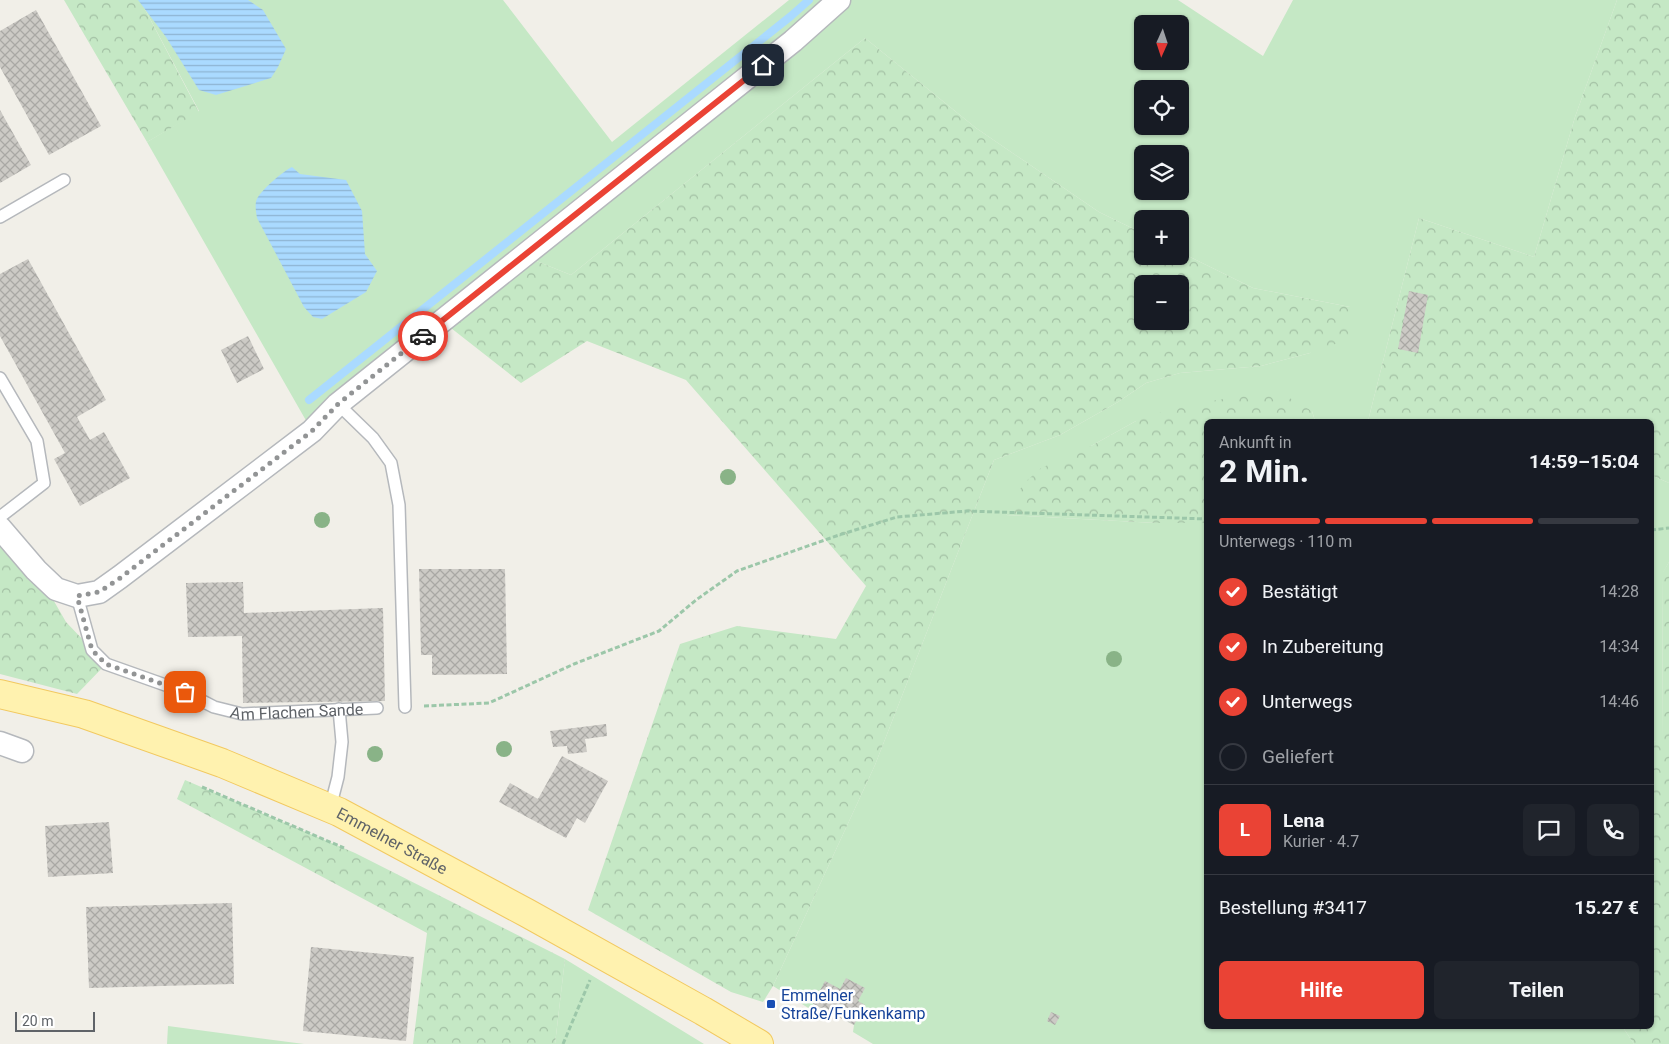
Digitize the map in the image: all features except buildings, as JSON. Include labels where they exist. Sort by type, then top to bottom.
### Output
[{"type":"main road","name":"Emmelner Straße","points":[[0,694],[84,714],[222,763],[330,808],[604,956],[759,1044]]},
{"type":"street","points":[[0,528],[36,570],[56,589],[77,596],[99,592],[312,431],[338,404],[793,41],[839,0]]},
{"type":"street","points":[[0,743],[22,750]]},
{"type":"lane","points":[[0,216],[64,180]]},
{"type":"lane","points":[[0,378],[37,441],[44,483],[0,516]]},
{"type":"lane","points":[[338,404],[373,438],[391,463],[399,505],[405,707]]},
{"type":"lane","name":"Am Flachen Sande","points":[[77,596],[92,650],[106,664],[185,692],[214,707],[242,714],[377,708]]},
{"type":"lane","points":[[330,808],[338,777],[342,742],[339,709]]},
{"type":"path","points":[[405,707],[489,703],[574,664],[659,631],[696,600],[737,571],[897,517],[967,511],[1204,519]]},
{"type":"path","points":[[1654,530],[1669,528]]},
{"type":"path","points":[[194,784],[346,849]]},
{"type":"path","points":[[563,1044],[592,976],[604,956]]},
{"type":"green space","points":[[64,0],[140,0],[199,112],[147,142]]},
{"type":"green space","points":[[140,0],[503,0],[612,142],[789,0],[1178,0],[1263,56],[1293,0],[1617,0],[1575,117],[1534,257],[1419,218],[1369,419],[1314,419],[1312,411],[1136,421],[1091,446],[1006,515],[1156,523],[1204,523],[1204,1029],[1624,1029],[1634,1044],[873,1044],[853,1032],[854,1025],[814,1004],[810,1009],[773,986],[875,765],[994,460],[1060,435],[1118,402],[1146,383],[1180,373],[1261,366],[1310,353],[1350,307],[1253,288],[1189,256],[1189,210],[1134,210],[1134,229],[1099,212],[976,128],[865,38],[571,275],[524,256],[312,431],[147,142],[199,111]]},
{"type":"green space","points":[[1617,0],[1669,0],[1669,483],[1654,476],[1654,419],[1369,419],[1419,218],[1534,257],[1575,117]]},
{"type":"green space","points":[[865,38],[976,128],[1099,212],[1134,229],[1134,265],[1189,265],[1189,256],[1253,288],[1350,307],[1349,339],[1310,353],[1261,366],[1180,373],[1146,383],[1118,402],[1060,435],[994,460],[875,765],[773,986],[763,1002],[731,992],[588,910],[680,644],[737,626],[836,639],[866,586],[686,380],[587,341],[521,383],[442,321],[524,256],[571,275]]},
{"type":"green space","points":[[1281,393],[1312,411],[1314,419],[1204,419],[1204,523],[1156,523],[1006,515],[1023,484],[1041,468],[1091,446],[1136,421],[1177,407],[1246,395]]},
{"type":"green space","points":[[1654,476],[1669,483],[1669,562],[1663,573],[1662,741],[1654,742]]},
{"type":"green space","points":[[0,528],[36,570],[66,622],[106,664],[77,694],[0,674]]},
{"type":"green space","points":[[1669,562],[1669,1044],[1634,1044],[1624,1029],[1654,1029],[1654,741],[1662,740],[1663,572]]},
{"type":"green space","points":[[185,780],[355,853],[565,959],[555,1044],[413,1044],[427,933],[177,799]]},
{"type":"green space","points":[[565,959],[704,1044],[555,1044]]},
{"type":"green space","points":[[168,1026],[304,1044],[167,1044]]},
{"type":"water","points":[[138,0],[248,0],[263,10],[286,49],[271,78],[216,95],[199,90],[166,37]]},
{"type":"water","points":[[292,167],[300,174],[346,180],[362,211],[365,254],[377,271],[366,292],[322,319],[313,317],[304,307],[257,218],[256,204],[258,197],[283,172]]},
{"type":"waterway","points":[[309,400],[809,0]]},
{"type":"way so far","points":[[185,692],[106,664],[92,650],[77,596],[99,592],[120,578],[312,431],[338,404],[423,336]]},
{"type":"place","name":"Emmelner Straße/Funkenkamp","points":[[771,1004]]},
{"type":"route","points":[[423,336],[763,65]]}]
